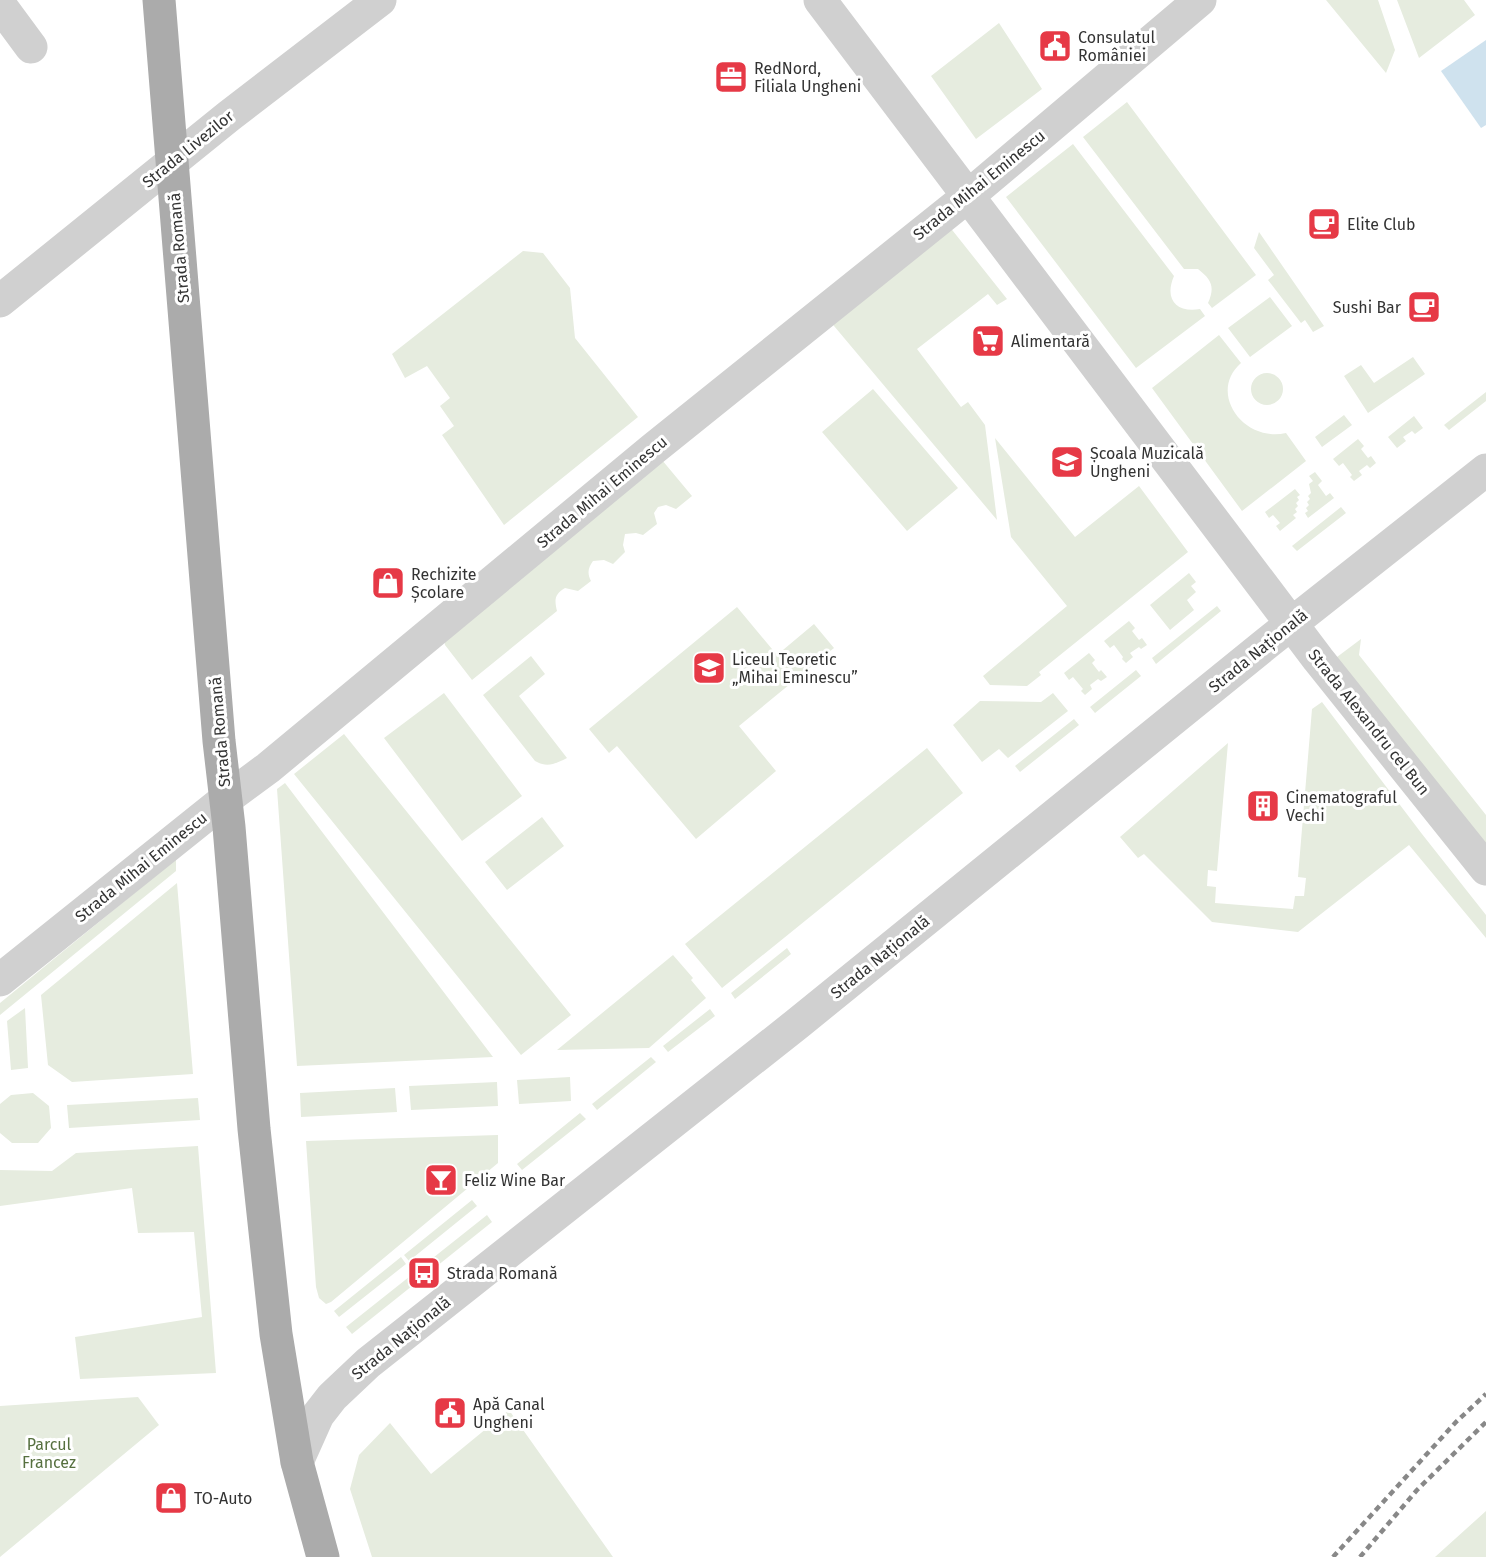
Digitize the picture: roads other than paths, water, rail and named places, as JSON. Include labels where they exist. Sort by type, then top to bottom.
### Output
[{"type":"main road","name":"Strada Romană","points":[[159,0],[254,1129],[276,1334],[297,1462],[323,1557]]},
{"type":"street","name":"Strada Livezilor","points":[[0,301],[172,162],[380,0]]},
{"type":"street","name":"Strada Alexandru cel Bun","points":[[820,0],[1291,624],[1486,869]]},
{"type":"street","name":"Strada Mihai Eminescu","points":[[0,980],[268,768],[653,449],[967,197],[1200,0]]},
{"type":"street","points":[[0,5],[31,46]]},
{"type":"street","name":"Strada Națională","points":[[297,1462],[318,1415],[332,1397],[368,1363],[798,1024],[1291,624],[1486,470]]},
{"type":"water","points":[[1486,40],[1486,125],[1481,128],[1441,71]]},
{"type":"railway","points":[[1333,1557],[1456,1422],[1486,1394]]},
{"type":"railway","points":[[1360,1557],[1417,1490],[1486,1422]]},
{"type":"place","name":"Consulatul României","points":[[1055,46]]},
{"type":"place","name":"RedNord, Filiala Ungheni","points":[[731,77]]},
{"type":"place","name":"Elite Club","points":[[1324,224]]},
{"type":"place","name":"Sushi Bar","points":[[1424,307]]},
{"type":"place","name":"Alimentară","points":[[988,341]]},
{"type":"place","name":"Școala Muzicală Ungheni","points":[[1067,462]]},
{"type":"place","name":"Rechizite Școlare","points":[[388,583]]},
{"type":"place","name":"Liceul Teoretic „Mihai Eminescu”","points":[[709,668]]},
{"type":"place","name":"Cinematograful Vechi","points":[[1263,806]]},
{"type":"place","name":"Feliz Wine Bar","points":[[441,1180]]},
{"type":"place","name":"Strada Romană","points":[[424,1273]]},
{"type":"place","name":"Apă Canal Ungheni","points":[[450,1413]]},
{"type":"place","name":"TO-Auto","points":[[171,1498]]},
{"type":"park label","name":"Parcul Francez","points":[[49,1453]]}]
